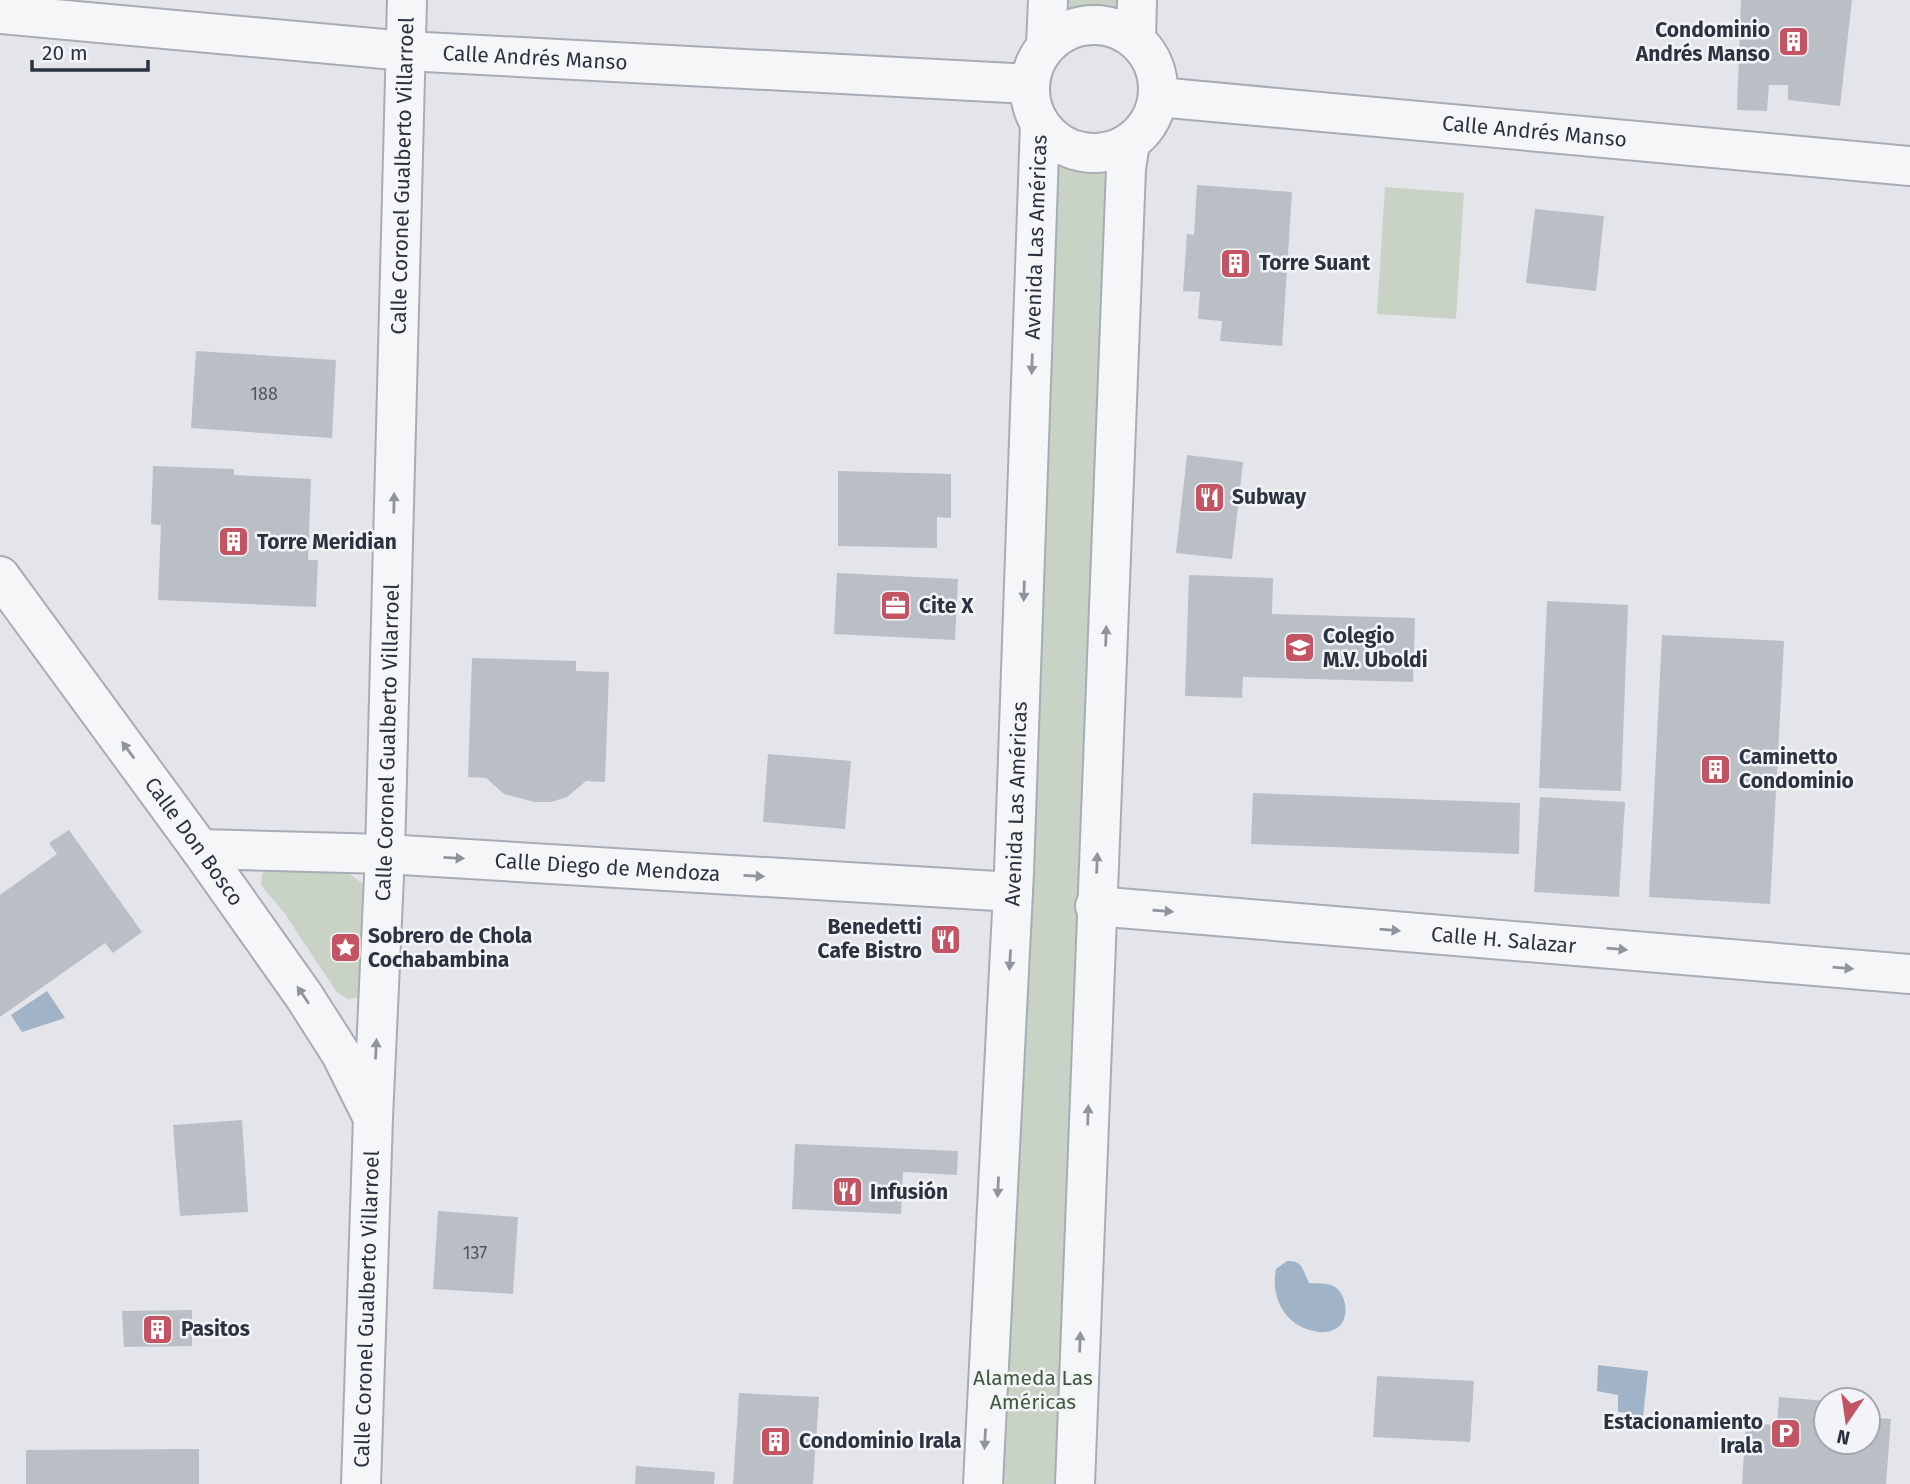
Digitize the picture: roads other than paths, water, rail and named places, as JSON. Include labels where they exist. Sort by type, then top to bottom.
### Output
[{"type":"street","name":"Calle Coronel Gualberto Villarroel","points":[[361,1484],[385,854],[407,0]]},
{"type":"street","points":[[1046,46],[1048,0]]},
{"type":"street","points":[[1136,39],[1138,0]]},
{"type":"street","name":"Calle Andrés Manso","points":[[0,13],[406,51],[1030,84]]},
{"type":"street","points":[[1091,23],[1118,28],[1136,39],[1150,56],[1157,76],[1158,97],[1153,115],[1143,130],[1130,142],[1101,154],[1083,153],[1051,138],[1040,124],[1032,105],[1030,84],[1035,64],[1046,46],[1066,31],[1091,23]]},
{"type":"street","name":"Calle Andrés Manso","points":[[1158,97],[1910,166]]},
{"type":"street","name":"Avenida Las Américas","points":[[983,1484],[1013,892],[1040,124]]},
{"type":"street","points":[[1074,1484],[1095,906],[1126,169],[1130,142]]},
{"type":"street","name":"Calle Don Bosco","points":[[0,576],[200,849],[312,1008],[341,1054],[373,1118]]},
{"type":"street","name":"Calle Diego de Mendoza","points":[[200,849],[385,854],[1013,892]]},
{"type":"street","name":"Calle H. Salazar","points":[[1095,906],[1910,974]]},
{"type":"water","points":[[47,991],[65,1018],[22,1032],[11,1015]]},
{"type":"water","points":[[1287,1261],[1299,1264],[1309,1283],[1329,1284],[1339,1291],[1346,1309],[1340,1326],[1330,1331],[1317,1332],[1304,1328],[1288,1316],[1275,1289],[1276,1269]]},
{"type":"water","points":[[1598,1365],[1648,1371],[1643,1417],[1627,1422],[1626,1413],[1618,1412],[1618,1395],[1597,1391]]},
{"type":"place","name":"Condominio Andrés Manso","points":[[1793,42]]},
{"type":"place","name":"Torre Suant","points":[[1236,263]]},
{"type":"place","name":"Subway","points":[[1209,497]]},
{"type":"place","name":"Torre Meridian","points":[[234,542]]},
{"type":"place","name":"Cite X","points":[[896,606]]},
{"type":"place","name":"Colegio M.V. Uboldi","points":[[1300,648]]},
{"type":"place","name":"Caminetto Condominio","points":[[1716,769]]},
{"type":"place","name":"Benedetti Cafe Bistro","points":[[945,939]]},
{"type":"place","name":"Sobrero de Chola Cochabambina","points":[[345,948]]},
{"type":"place","name":"Infusión","points":[[847,1192]]},
{"type":"place","name":"Pasitos","points":[[158,1329]]},
{"type":"place","name":"Estacionamiento Irala","points":[[1786,1434]]},
{"type":"place","name":"Condominio Irala","points":[[776,1441]]},
{"type":"park label","name":"Alameda Las Américas","points":[[1033,1390]]}]
